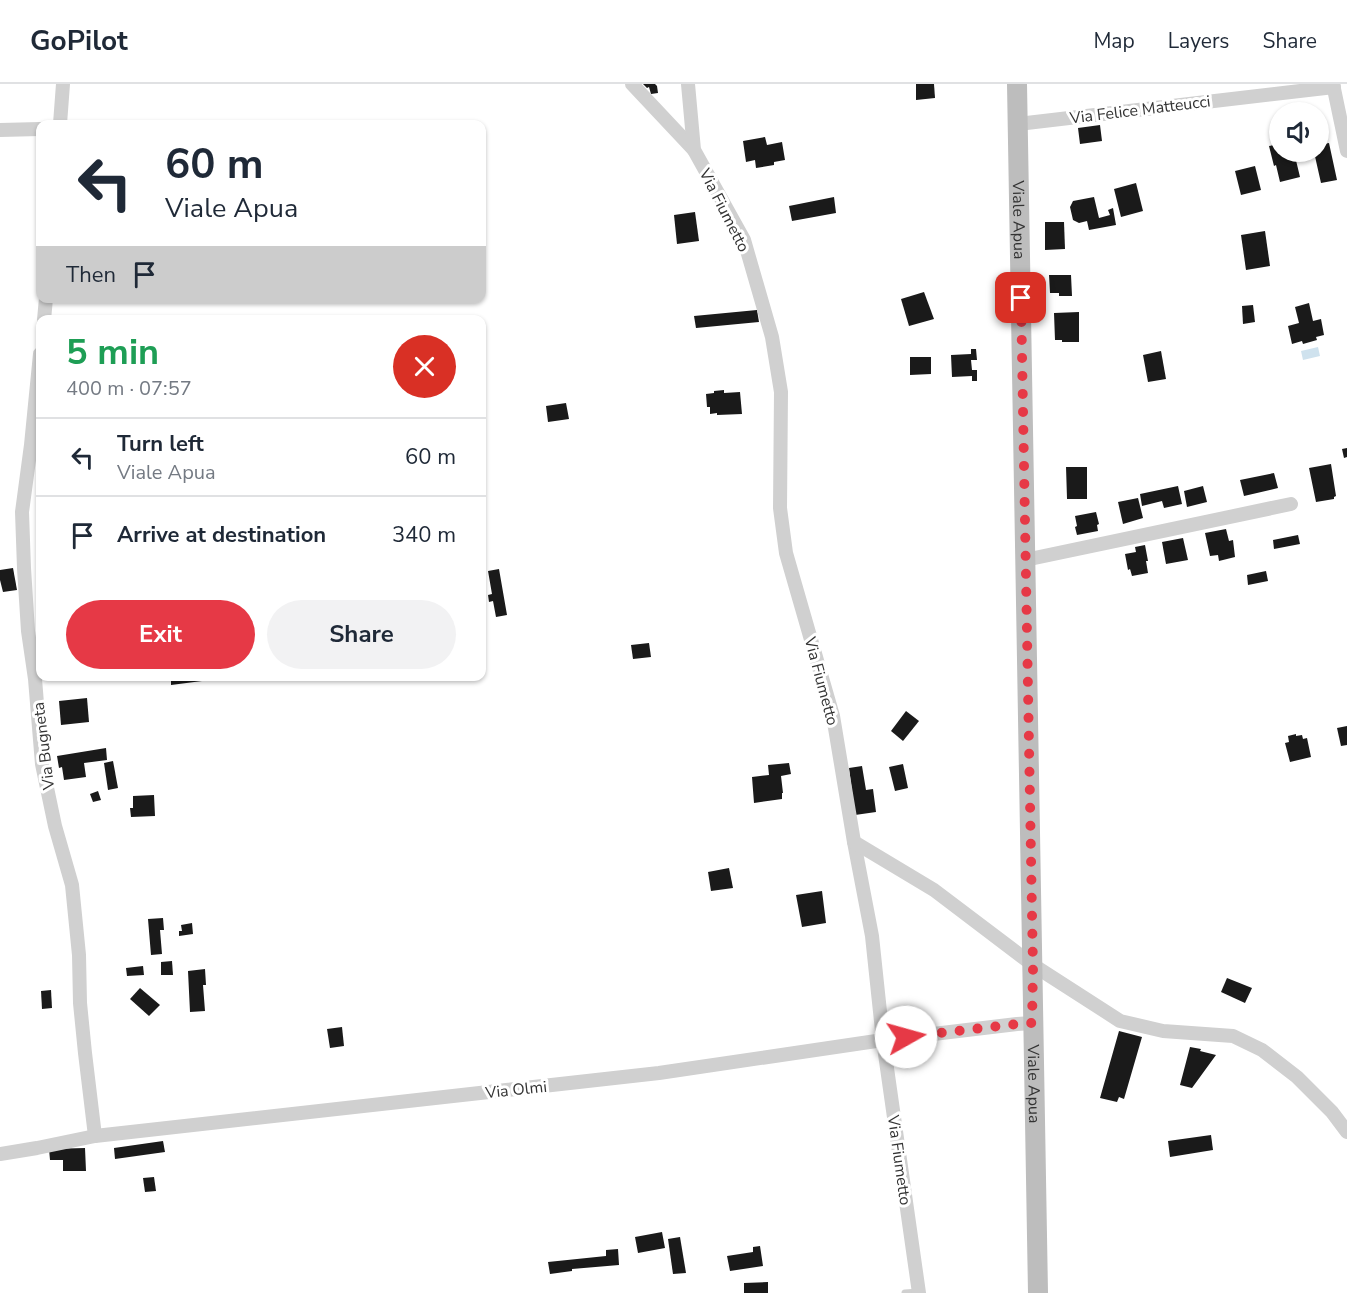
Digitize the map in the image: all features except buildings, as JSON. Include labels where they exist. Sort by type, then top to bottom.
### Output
[{"type":"street","points":[[60,120],[63,84]]},
{"type":"street","points":[[632,84],[694,150]]},
{"type":"street","name":"Via Fiumetto","points":[[688,84],[694,150],[744,240],[772,338],[781,392],[780,508],[786,553],[833,716],[872,936],[915,1293]]},
{"type":"street","name":"Viale Apua","points":[[1017,84],[1038,1293]]},
{"type":"street","points":[[1333,85],[1347,151]]},
{"type":"street","name":"Via Felice Matteucci","points":[[1018,124],[1333,85]]},
{"type":"street","points":[[0,130],[36,129]]},
{"type":"street","name":"Via Bugneta","points":[[36,394],[22,512],[28,631],[35,679],[42,764],[55,826],[72,885],[79,955],[80,1003],[95,1136]]},
{"type":"street","points":[[1026,560],[1291,504]]},
{"type":"street","points":[[854,843],[934,890],[1033,965],[1120,1021],[1163,1031],[1233,1036],[1262,1050],[1297,1077],[1332,1112],[1347,1132]]},
{"type":"street","name":"Via Olmi","points":[[0,1154],[95,1136],[659,1073],[883,1040],[1032,1023]]},
{"type":"water","points":[[1318,347],[1320,356],[1303,360],[1301,351]]},
{"type":"route","points":[[906,1037],[1032,1023],[1033,969],[1021,298]]}]
